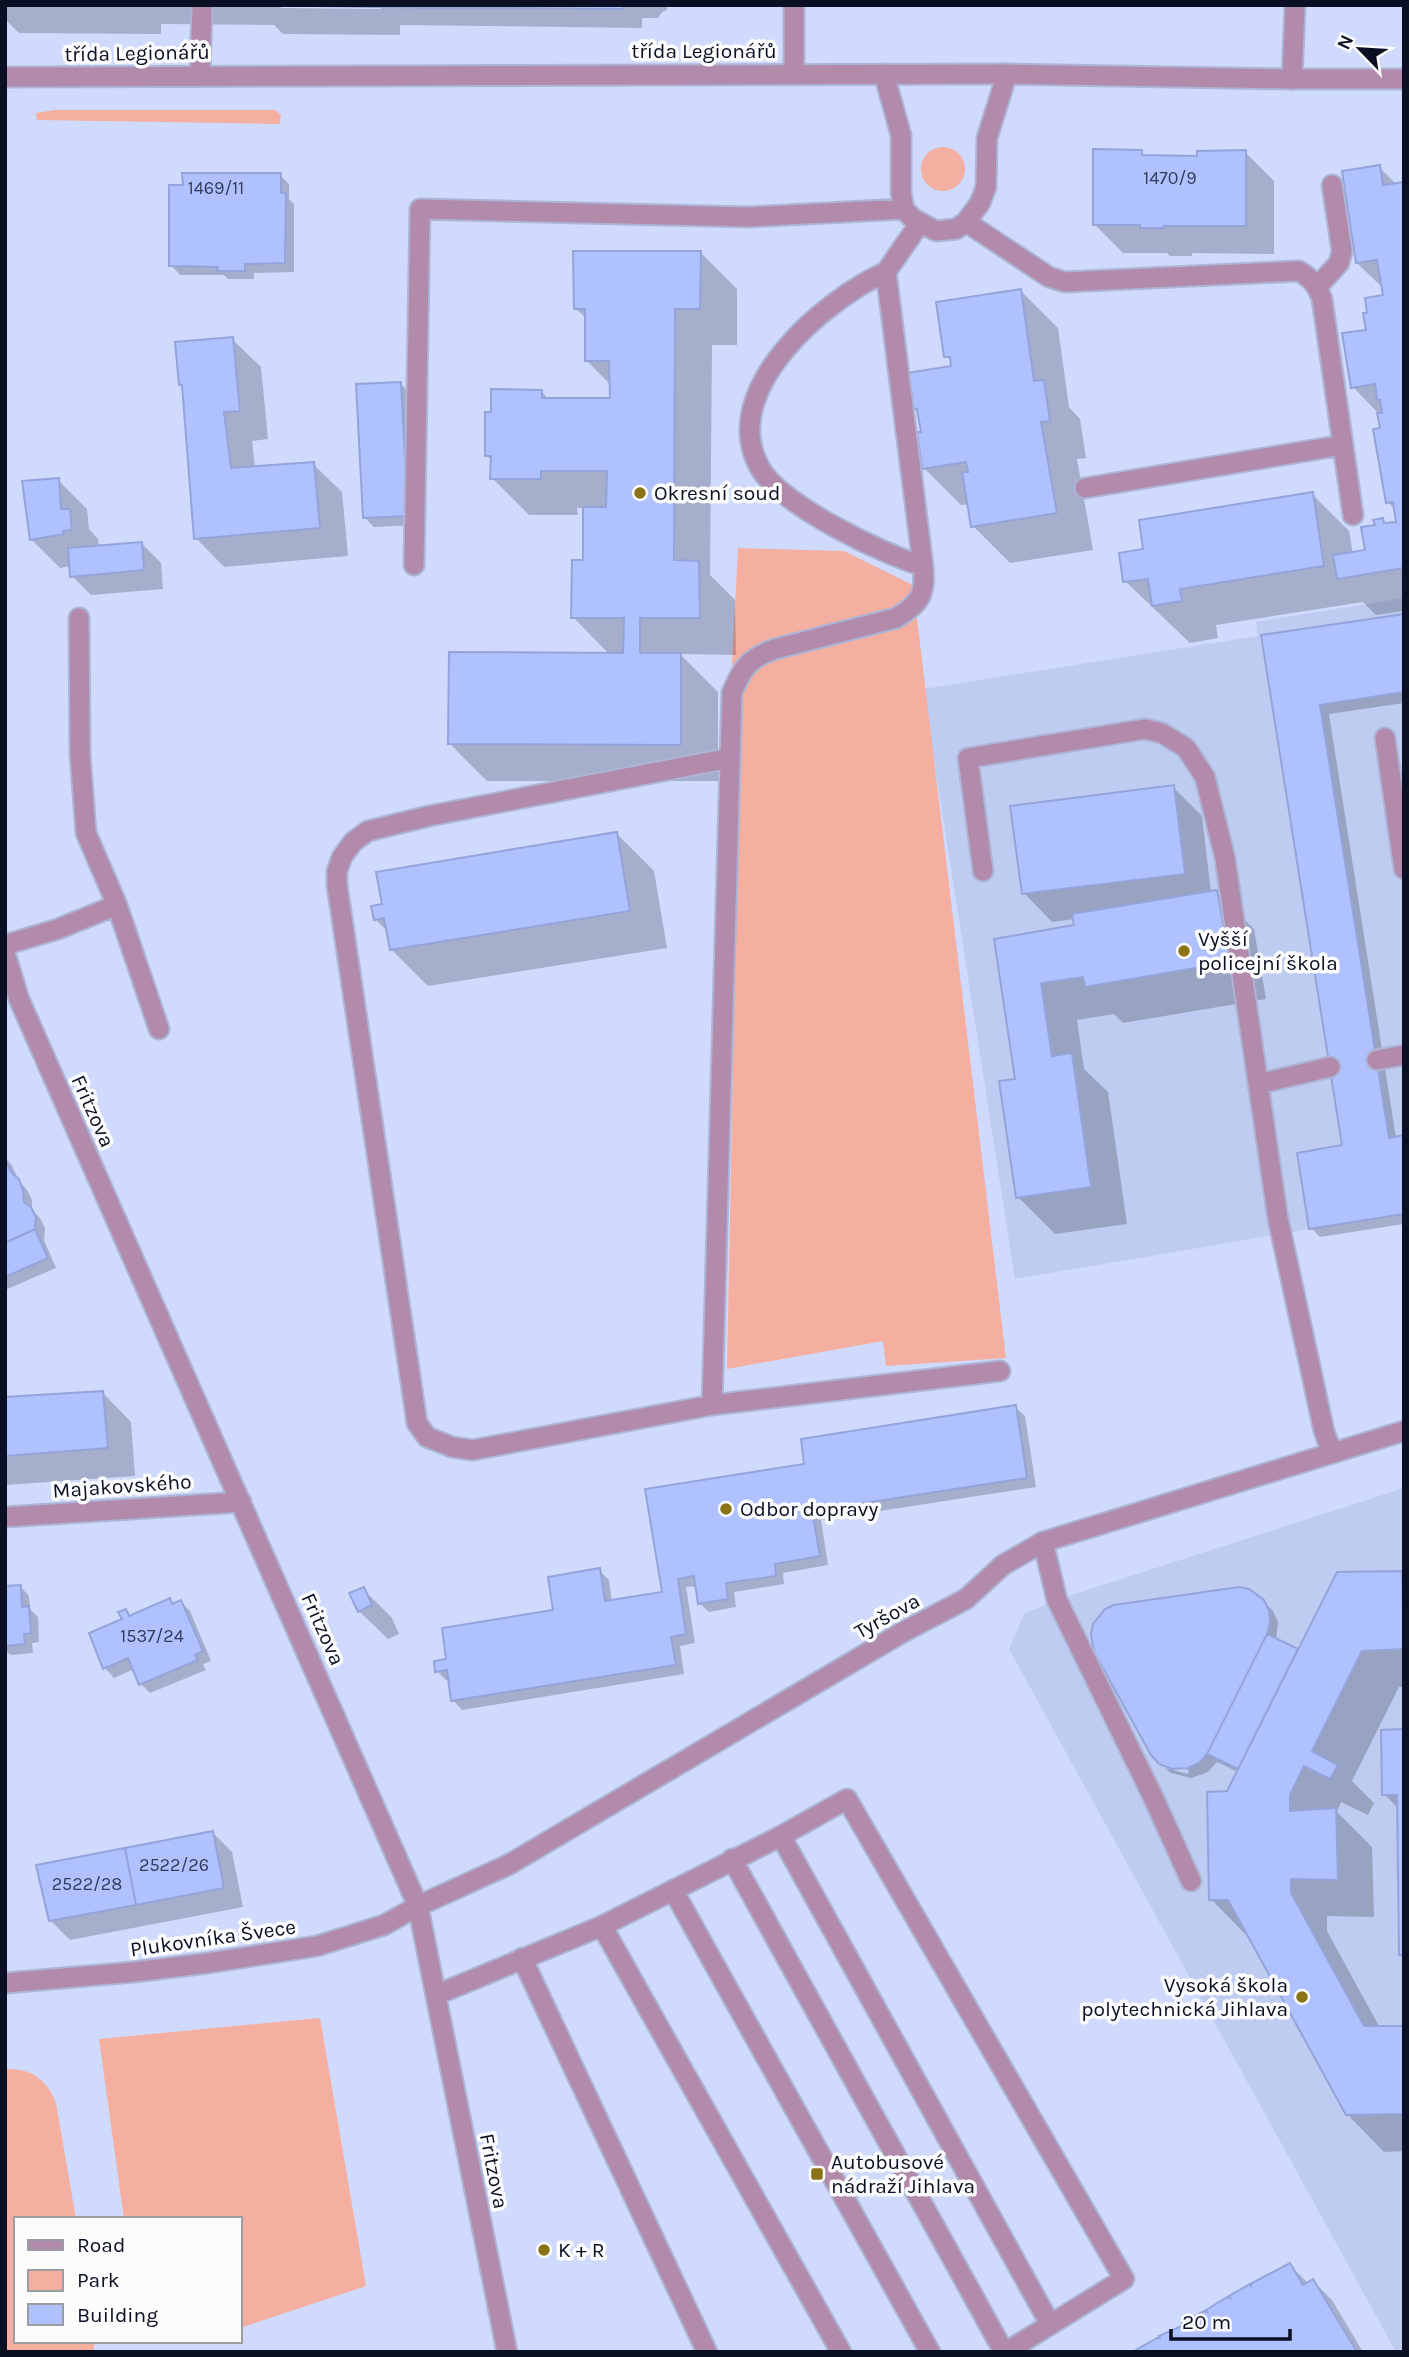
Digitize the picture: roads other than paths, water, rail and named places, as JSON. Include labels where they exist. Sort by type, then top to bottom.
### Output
[{"type":"street","points":[[794,5],[794,74]]},
{"type":"street","points":[[1292,79],[1295,5]]},
{"type":"street","points":[[200,75],[202,8]]},
{"type":"street","points":[[884,74],[901,135],[901,193],[904,209],[920,223],[936,231],[956,229],[966,222],[980,203],[986,187],[987,138],[1007,74]]},
{"type":"street","name":"třída Legionářů","points":[[5,77],[1007,74],[1404,79]]},
{"type":"street","points":[[1318,286],[1339,263],[1342,251],[1332,185]]},
{"type":"street","points":[[414,565],[420,209],[749,217],[904,209]]},
{"type":"street","points":[[966,222],[1049,277],[1065,282],[1299,271],[1311,278],[1318,286],[1322,299],[1353,515]]},
{"type":"street","points":[[920,223],[886,272],[862,283],[834,302],[769,371],[757,391],[751,411],[750,433],[753,454],[761,471],[779,489],[814,514],[857,539],[884,553],[923,566]]},
{"type":"street","points":[[712,1405],[732,693],[745,666],[758,655],[897,618],[913,608],[922,595],[923,566],[886,272]]},
{"type":"street","points":[[1085,488],[1343,445]]},
{"type":"street","points":[[79,618],[80,754],[86,833],[117,905],[159,1029]]},
{"type":"street","points":[[983,871],[968,758],[1145,729],[1162,733],[1186,748],[1205,776],[1225,858],[1278,1219],[1324,1431],[1332,1453]]},
{"type":"street","points":[[1385,738],[1404,869]]},
{"type":"street","points":[[730,758],[442,813],[368,831],[353,842],[342,857],[337,871],[337,886],[417,1423],[427,1437],[452,1447],[473,1450],[712,1405],[1000,1371]]},
{"type":"street","points":[[5,945],[58,929],[117,905]]},
{"type":"street","name":"Fritzova","points":[[5,953],[19,999],[418,1906],[507,2352]]},
{"type":"street","points":[[1377,1060],[1404,1055]]},
{"type":"street","points":[[1258,1084],[1330,1068]]},
{"type":"street","name":"Tyršova","points":[[418,1906],[508,1865],[903,1632],[966,1599],[1003,1565],[1043,1542],[1404,1431]]},
{"type":"street","name":"Majakovského","points":[[5,1517],[242,1502]]},
{"type":"street","points":[[1043,1542],[1056,1600],[1191,1881]]},
{"type":"street","points":[[436,1995],[602,1926],[847,1799],[1124,2279],[1005,2352],[732,1859]]},
{"type":"street","points":[[780,1836],[1050,2324]]},
{"type":"street","points":[[673,1890],[930,2352]]},
{"type":"street","name":"Plukovníka Švece","points":[[5,1983],[134,1972],[317,1946],[384,1925],[418,1906]]},
{"type":"street","points":[[602,1926],[841,2352]]},
{"type":"street","points":[[522,1958],[707,2352]]},
{"type":"place","name":"Okresní soud","points":[[640,493]]},
{"type":"place","name":"Vyšší policejní škola","points":[[1184,951]]},
{"type":"place","name":"Odbor dopravy","points":[[726,1509]]},
{"type":"place","name":"Vysoká škola polytechnická Jihlava","points":[[1302,1997]]},
{"type":"place","name":"Autobusové nádraží Jihlava","points":[[817,2174]]},
{"type":"place","name":"K + R","points":[[544,2250]]}]
